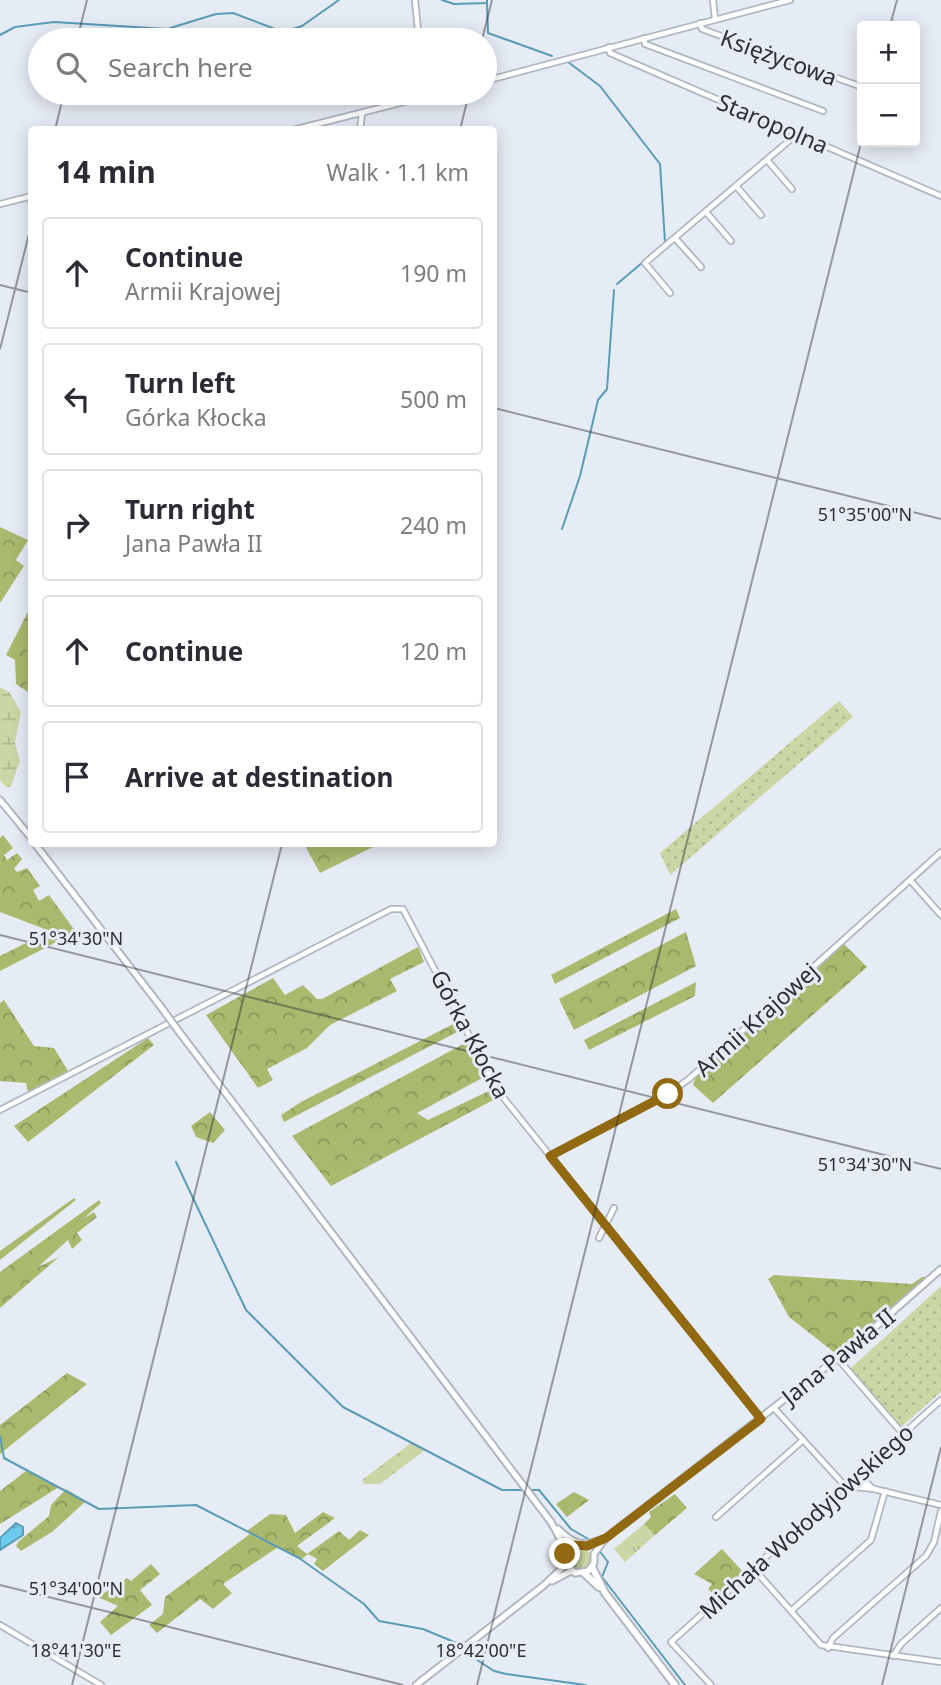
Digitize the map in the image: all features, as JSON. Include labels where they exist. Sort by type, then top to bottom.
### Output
[{"type":"highway","points":[[592,1567],[605,1593]]},
{"type":"highway","points":[[584,1573],[605,1593],[675,1685]]},
{"type":"main road","points":[[0,800],[28,834]]},
{"type":"main road","points":[[37,847],[527,1490],[551,1522],[567,1550],[565,1563],[543,1586],[416,1685]]},
{"type":"main road","name":"Jana Pawła II","points":[[594,1547],[838,1359],[941,1269]]},
{"type":"main road","points":[[543,1586],[570,1571],[584,1573],[592,1567],[594,1547],[575,1545],[551,1522]]},
{"type":"main road","points":[[567,1550],[575,1545]]},
{"type":"main road","points":[[565,1563],[570,1571]]},
{"type":"street","points":[[415,0],[418,28]]},
{"type":"street","points":[[713,0],[715,19]]},
{"type":"street","points":[[497,78],[790,0]]},
{"type":"street","name":"Księżycowa","points":[[700,23],[702,29],[857,85]]},
{"type":"street","points":[[644,38],[645,44],[823,111]]},
{"type":"street","name":"Staropolna","points":[[609,47],[610,53],[941,196]]},
{"type":"street","points":[[312,126],[390,105]]},
{"type":"street","points":[[360,126],[362,113]]},
{"type":"street","points":[[670,293],[645,263],[797,134]]},
{"type":"street","points":[[767,160],[792,189]]},
{"type":"street","points":[[736,186],[761,215]]},
{"type":"street","points":[[0,204],[28,197]]},
{"type":"street","points":[[706,212],[731,241]]},
{"type":"street","points":[[675,238],[701,267]]},
{"type":"street","name":"Armii Krajowej","points":[[550,1156],[665,1096],[689,1079],[941,852]]},
{"type":"street","points":[[910,880],[941,915]]},
{"type":"street","name":"Górka Kłocka","points":[[0,1110],[391,909],[400,908],[412,924],[498,1091],[761,1419]]},
{"type":"street","points":[[599,1238],[614,1208]]},
{"type":"street","points":[[838,1359],[903,1434]]},
{"type":"street","name":"Michała Wołodyjowskiego","points":[[711,1685],[671,1642],[941,1399]]},
{"type":"street","points":[[774,1408],[845,1486],[875,1489],[941,1505]]},
{"type":"street","points":[[716,1517],[803,1440]]},
{"type":"street","points":[[865,1468],[864,1480],[875,1489]]},
{"type":"street","points":[[852,1479],[875,1489]]},
{"type":"street","points":[[791,1611],[871,1540],[885,1491]]},
{"type":"street","points":[[828,1647],[833,1638],[926,1556],[934,1542],[941,1511]]},
{"type":"street","points":[[754,1569],[818,1643],[828,1647],[941,1662]]},
{"type":"street","points":[[893,1656],[901,1644],[941,1608]]},
{"type":"street","points":[[0,1625],[101,1685]]},
{"type":"green space","points":[[0,527],[28,540],[16,560],[24,566],[0,603]]},
{"type":"green space","points":[[28,612],[28,692],[16,684],[15,660],[6,655]]},
{"type":"green space","points":[[0,687],[10,693],[21,712],[15,743],[20,761],[11,786],[7,788],[0,780]]},
{"type":"green space","points":[[839,701],[853,717],[670,875],[660,853]]},
{"type":"green space","points":[[3,835],[13,848],[4,855],[7,860],[17,853],[22,859],[14,869],[17,872],[27,868],[40,886],[33,890],[39,901],[49,895],[76,932],[0,971],[0,956],[50,931],[0,912],[0,838]]},
{"type":"green space","points":[[306,847],[373,847],[320,873]]},
{"type":"green space","points":[[676,909],[680,918],[555,984],[551,975]]},
{"type":"green space","points":[[686,932],[696,966],[574,1030],[559,999]]},
{"type":"green space","points":[[844,944],[867,967],[713,1103],[693,1085],[696,1076]]},
{"type":"green space","points":[[418,947],[424,962],[390,979],[397,991],[330,1025],[307,1048],[267,1069],[273,1080],[258,1088],[206,1015],[273,978],[285,995],[303,985],[317,999],[322,999]]},
{"type":"green space","points":[[696,982],[695,996],[589,1050],[584,1040]]},
{"type":"green space","points":[[4,1000],[34,1046],[54,1048],[68,1071],[28,1092],[26,1083],[0,1081],[0,1003]]},
{"type":"green space","points":[[459,1021],[463,1029],[284,1122],[281,1115],[301,1102]]},
{"type":"green space","points":[[148,1038],[154,1045],[28,1142],[14,1126]]},
{"type":"green space","points":[[469,1041],[486,1076],[417,1113],[428,1120],[493,1089],[497,1098],[331,1186],[292,1136]]},
{"type":"green space","points":[[210,1112],[225,1130],[213,1143],[196,1137],[191,1126]]},
{"type":"green space","points":[[74,1198],[76,1200],[0,1260],[0,1251]]},
{"type":"green space","points":[[99,1200],[101,1203],[83,1219],[94,1212],[97,1217],[77,1233],[82,1240],[72,1249],[68,1240],[38,1267],[59,1257],[0,1308],[0,1272]]},
{"type":"green space","points":[[774,1275],[912,1284],[922,1277],[929,1277],[835,1353],[789,1317],[768,1279]]},
{"type":"green space","points":[[941,1286],[941,1392],[901,1427],[850,1369]]},
{"type":"green space","points":[[67,1373],[87,1384],[0,1454],[0,1425]]},
{"type":"green space","points":[[411,1443],[425,1450],[380,1484],[364,1484],[362,1480]]},
{"type":"green space","points":[[26,1471],[59,1487],[0,1524],[0,1491]]},
{"type":"green space","points":[[66,1489],[86,1501],[52,1532],[21,1551],[16,1546],[18,1542],[49,1516],[51,1505]]},
{"type":"green space","points":[[574,1492],[589,1500],[567,1517],[556,1504]]},
{"type":"green space","points":[[675,1494],[687,1508],[655,1535],[644,1524],[651,1517],[649,1512]]},
{"type":"green space","points":[[323,1512],[335,1518],[297,1546],[307,1554],[339,1531],[349,1540],[360,1530],[369,1535],[323,1571],[314,1564],[317,1559],[308,1554],[302,1559],[278,1547],[223,1584],[232,1593],[213,1609],[200,1599],[157,1633],[149,1625],[163,1614],[165,1597],[250,1534],[247,1531],[270,1514],[286,1515],[295,1533]]},
{"type":"green space","points":[[644,1524],[655,1535],[625,1562],[614,1549]]},
{"type":"green space","points":[[579,1547],[590,1554],[591,1559],[584,1570],[579,1571],[568,1564],[567,1559],[574,1548]]},
{"type":"green space","points":[[722,1549],[744,1573],[717,1597],[708,1589],[712,1584],[694,1574]]},
{"type":"green space","points":[[151,1564],[160,1574],[140,1590],[152,1605],[111,1635],[100,1622],[118,1606],[98,1597],[127,1578],[131,1581]]},
{"type":"water","points":[[16,1523],[23,1527],[23,1535],[0,1550],[0,1538]]},
{"type":"waterway","points":[[296,28],[339,0]]},
{"type":"waterway","points":[[442,0],[454,4],[487,3],[487,0]]},
{"type":"waterway","points":[[487,3],[488,28]]},
{"type":"waterway","points":[[170,28],[216,14],[233,13],[272,28]]},
{"type":"waterway","points":[[0,35],[15,27],[54,22],[151,28]]},
{"type":"waterway","points":[[497,36],[552,56]]},
{"type":"waterway","points":[[568,62],[600,86],[660,164],[665,242]]},
{"type":"waterway","points":[[617,284],[643,262]]},
{"type":"waterway","points":[[562,529],[580,476],[598,400],[607,389],[614,290]]},
{"type":"waterway","points":[[176,1162],[246,1310],[343,1407],[502,1490],[524,1490]]},
{"type":"waterway","points":[[0,1436],[4,1458],[99,1509],[196,1505],[299,1558],[364,1604],[379,1621],[423,1629],[459,1644]]},
{"type":"waterway","points":[[530,1490],[539,1490],[571,1529],[590,1540]]},
{"type":"waterway","points":[[594,1544],[608,1562],[602,1577],[685,1685]]},
{"type":"waterway","points":[[468,1654],[494,1671],[586,1685]]},
{"type":"route","points":[[565,1554],[575,1545],[587,1546],[606,1538],[761,1419],[550,1156],[668,1094]]}]
